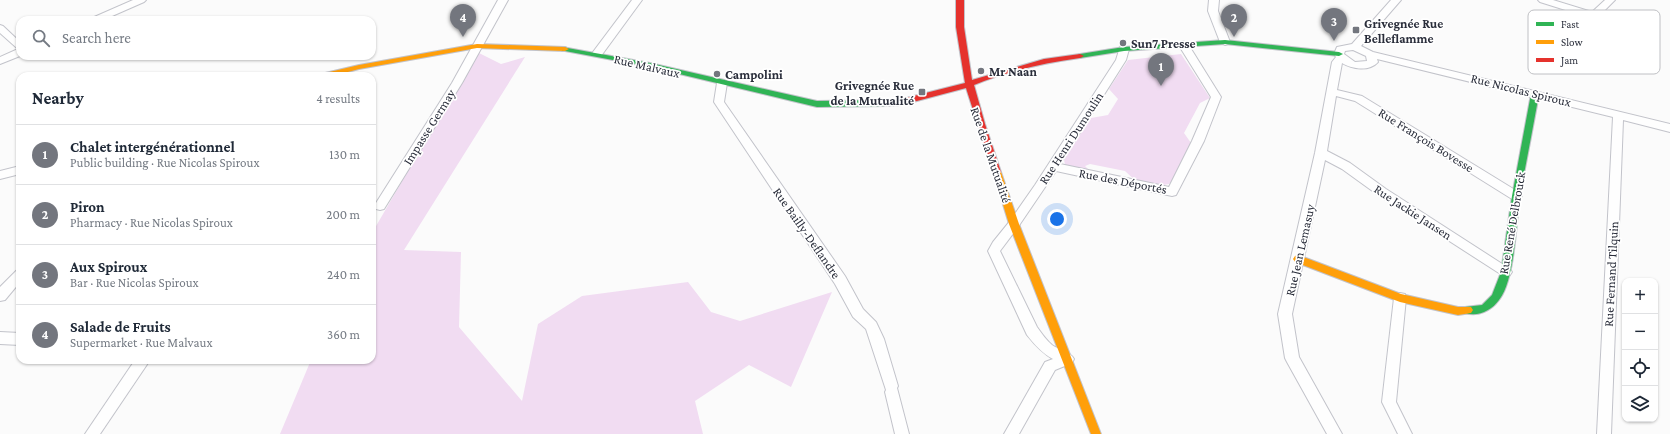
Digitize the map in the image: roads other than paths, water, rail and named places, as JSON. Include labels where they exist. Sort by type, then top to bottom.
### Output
[{"type":"street","points":[[104,16],[141,0]]},
{"type":"street","name":"Impasse Germay","points":[[380,206],[457,82],[503,0]]},
{"type":"street","points":[[597,54],[637,0]]},
{"type":"street","name":"Rue de la Mutualité","points":[[960,0],[959,16],[965,70],[972,99],[1014,224],[1096,434]]},
{"type":"street","points":[[1214,0],[1213,11],[1226,42]]},
{"type":"street","points":[[1340,56],[1341,49],[1346,47],[1355,47],[1396,0]]},
{"type":"street","points":[[1543,0],[1575,10]]},
{"type":"street","points":[[1600,10],[1610,0]]},
{"type":"street","points":[[0,28],[16,42]]},
{"type":"street","points":[[968,85],[984,78],[1044,61],[1124,49],[1182,44],[1226,42],[1340,56],[1352,64],[1365,66],[1373,62],[1370,54]]},
{"type":"street","name":"Rue des Déportés","points":[[1052,166],[1172,192],[1198,141],[1216,97],[1182,44]]},
{"type":"street","name":"Rue Malvaux","points":[[340,72],[359,67],[477,46],[567,49],[597,54],[817,104],[898,103],[968,85]]},
{"type":"street","name":"Rue Nicolas Spiroux","points":[[1355,47],[1370,54],[1388,57],[1670,128]]},
{"type":"street","name":"Rue Henri Dumoulin","points":[[1014,224],[1121,60],[1124,49]]},
{"type":"street","points":[[0,61],[16,54]]},
{"type":"street","name":"Rue Jean Lemasuy","points":[[1335,434],[1292,358],[1285,314],[1321,153],[1337,62],[1340,56]]},
{"type":"street","name":"Rue Bailly-Deflandre","points":[[722,83],[719,102],[840,280],[858,313],[871,326],[877,339],[892,389],[902,434]]},
{"type":"street","name":"Rue François Bovesse","points":[[1332,92],[1358,98],[1516,196]]},
{"type":"street","name":"Rue René Delbrouck","points":[[1298,259],[1400,298],[1458,311],[1484,309],[1496,297],[1506,272],[1516,196],[1535,94]]},
{"type":"street","name":"Rue Fernand Tilquin","points":[[1604,434],[1618,115]]},
{"type":"street","name":"Rue Jackie Jansen","points":[[1321,153],[1346,166],[1382,192],[1506,272]]},
{"type":"street","points":[[0,175],[16,171]]},
{"type":"street","points":[[1014,224],[994,251],[1032,331],[1040,342],[1049,350],[1067,359]]},
{"type":"street","points":[[0,296],[16,278]]},
{"type":"street","points":[[1400,298],[1389,402],[1405,434]]},
{"type":"street","points":[[0,338],[16,339]]},
{"type":"street","points":[[1011,434],[1050,366],[1067,359]]},
{"type":"street","points":[[92,434],[140,364]]},
{"type":"place","name":"Grivegnée Rue Belleflamme","points":[[1356,30]]},
{"type":"place","name":"Salade de Fruits","points":[[463,37]]},
{"type":"place","name":"Piron","points":[[1234,37]]},
{"type":"place","name":"Aux Spiroux","points":[[1334,41]]},
{"type":"place","name":"Sun7 Presse","points":[[1123,43]]},
{"type":"place","name":"Mr Naan","points":[[981,71]]},
{"type":"place","name":"Campolini","points":[[717,74]]},
{"type":"place","name":"Chalet intergénérationnel","points":[[1161,86]]},
{"type":"place","name":"Grivegnée Rue de la Mutualité","points":[[922,92]]}]
